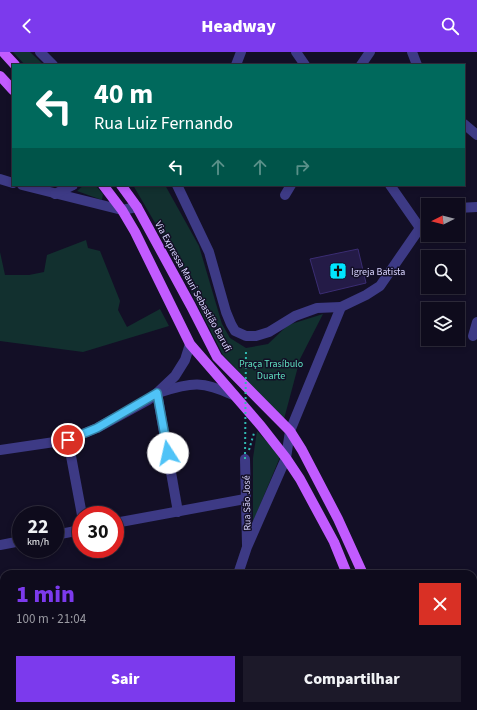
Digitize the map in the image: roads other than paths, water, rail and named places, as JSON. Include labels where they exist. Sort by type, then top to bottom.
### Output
[{"type":"main road","points":[[3,52],[13,64]]},
{"type":"main road","points":[[0,76],[12,89]]},
{"type":"main road","points":[[104,186],[122,210],[139,239],[190,344],[259,424],[286,458],[300,479],[334,542],[345,570]]},
{"type":"main road","name":"Via Expressa Mauri Sebastião Barufi","points":[[122,186],[137,207],[217,357],[290,431],[302,450],[338,519],[361,570]]},
{"type":"street","points":[[40,52],[52,64]]},
{"type":"street","points":[[236,64],[241,52]]},
{"type":"street","points":[[296,52],[303,64]]},
{"type":"street","points":[[362,64],[370,52]]},
{"type":"street","points":[[412,52],[418,64]]},
{"type":"street","points":[[465,125],[477,135]]},
{"type":"street","points":[[0,179],[12,182]]},
{"type":"street","points":[[26,186],[122,210],[137,207]]},
{"type":"street","points":[[55,194],[71,186]]},
{"type":"street","points":[[177,186],[209,252],[230,324],[235,331],[246,336],[256,336],[269,332],[295,316],[317,308],[341,307],[366,295],[380,286],[420,228],[391,186]]},
{"type":"street","points":[[285,195],[290,186]]},
{"type":"street","points":[[465,208],[477,207]]},
{"type":"street","points":[[239,570],[247,548],[286,458],[290,431],[341,307]]},
{"type":"street","points":[[473,336],[477,322]]},
{"type":"street","points":[[0,450],[68,440],[97,428],[157,393],[175,376],[185,360],[190,344]]},
{"type":"street","points":[[157,393],[184,385],[203,384],[218,388],[233,395]]},
{"type":"street","points":[[157,393],[178,512]]},
{"type":"street","points":[[68,440],[80,506]]},
{"type":"street","name":"Rua São José","points":[[246,459],[245,499],[247,548]]},
{"type":"street","points":[[124,522],[245,499]]},
{"type":"street","points":[[0,545],[12,543]]},
{"type":"place","name":"Igreja Batista","points":[[338,271]]},
{"type":"park label","name":"Praça Trasíbulo Duarte","points":[[271,368]]}]
